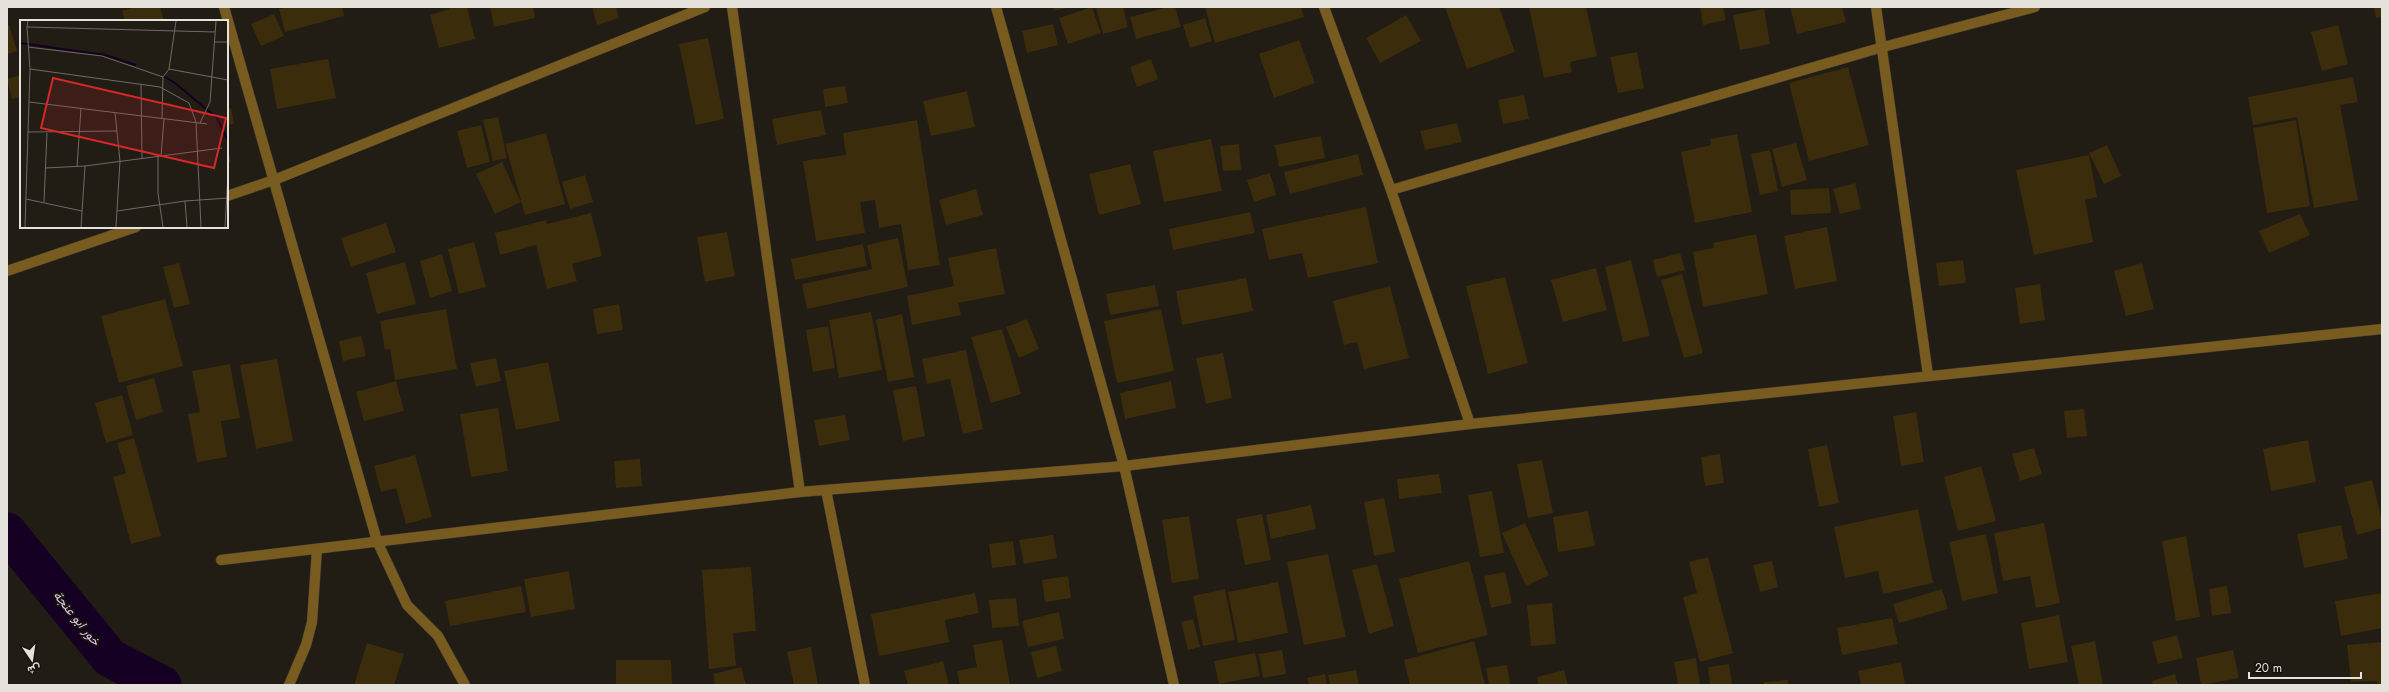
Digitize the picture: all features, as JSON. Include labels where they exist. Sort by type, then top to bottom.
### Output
[{"type":"street","points":[[224,7],[228,20]]},
{"type":"street","points":[[228,196],[274,180],[705,7]]},
{"type":"street","points":[[732,7],[800,492]]},
{"type":"street","points":[[996,7],[1124,466],[1174,685]]},
{"type":"street","points":[[1324,7],[1391,190],[1470,424]]},
{"type":"street","points":[[1876,7],[1928,375]]},
{"type":"street","points":[[1391,190],[1882,46],[2035,7]]},
{"type":"street","points":[[228,21],[378,541],[407,605],[438,636],[465,685]]},
{"type":"street","points":[[7,271],[133,228]]},
{"type":"street","points":[[221,560],[800,492],[1124,466],[1470,424],[1928,375],[2382,329]]},
{"type":"street","points":[[826,490],[865,685]]},
{"type":"street","points":[[289,685],[306,645],[312,622],[317,549]]},
{"type":"building","points":[[136,7],[160,7],[164,20],[125,20],[122,11]]},
{"type":"building","points":[[288,7],[342,7],[344,16],[285,32],[279,9]]},
{"type":"building","points":[[450,7],[467,7],[475,39],[439,48],[430,15],[450,9]]},
{"type":"building","points":[[490,7],[533,7],[535,18],[494,27]]},
{"type":"building","points":[[592,7],[616,7],[619,18],[597,25]]},
{"type":"building","points":[[1053,7],[1066,7],[1066,8],[1054,11]]},
{"type":"building","points":[[1092,7],[1101,33],[1068,44],[1059,18]]},
{"type":"building","points":[[1096,7],[1123,7],[1128,27],[1103,34]]},
{"type":"building","points":[[1168,7],[1175,7],[1181,27],[1136,39],[1130,17]]},
{"type":"building","points":[[1205,7],[1301,7],[1304,17],[1215,43]]},
{"type":"building","points":[[1445,7],[1499,7],[1515,52],[1467,69]]},
{"type":"building","points":[[1529,7],[1586,7],[1597,56],[1570,62],[1572,72],[1544,78]]},
{"type":"building","points":[[1700,7],[1723,7],[1726,20],[1703,25]]},
{"type":"building","points":[[1790,7],[1842,7],[1846,22],[1797,34]]},
{"type":"building","points":[[2374,7],[2382,7],[2382,17],[2376,18]]},
{"type":"building","points":[[1764,9],[1770,44],[1740,50],[1733,15]]},
{"type":"building","points":[[274,14],[284,36],[261,46],[251,24]]},
{"type":"building","points":[[1406,15],[1421,41],[1380,63],[1366,38]]},
{"type":"building","points":[[1205,18],[1212,41],[1190,48],[1183,25]]},
{"type":"building","points":[[1053,24],[1058,45],[1027,53],[1022,31]]},
{"type":"building","points":[[7,25],[9,25],[17,51],[7,54]]},
{"type":"building","points":[[2338,25],[2348,64],[2322,71],[2311,32]]},
{"type":"building","points":[[708,38],[724,119],[696,125],[679,44]]},
{"type":"building","points":[[1299,40],[1315,83],[1274,98],[1259,54]]},
{"type":"building","points":[[1637,52],[1644,88],[1618,93],[1610,57]]},
{"type":"building","points":[[328,59],[336,98],[277,109],[270,69]]},
{"type":"building","points":[[1151,59],[1158,79],[1137,87],[1130,67]]},
{"type":"building","points":[[1848,67],[1869,145],[1809,161],[1789,83]]},
{"type":"building","points":[[20,75],[20,97],[12,99],[7,79]]},
{"type":"building","points":[[2353,77],[2358,102],[2340,105],[2358,200],[2314,208],[2297,117],[2253,125],[2248,97]]},
{"type":"building","points":[[845,86],[848,103],[825,107],[823,89]]},
{"type":"building","points":[[967,91],[975,127],[931,136],[923,101]]},
{"type":"building","points":[[1524,95],[1529,119],[1503,124],[1498,100]]},
{"type":"building","points":[[231,108],[234,124],[228,125],[228,109]]},
{"type":"building","points":[[821,110],[826,135],[777,145],[772,119]]},
{"type":"building","points":[[498,117],[507,158],[493,161],[483,120]]},
{"type":"building","points":[[917,120],[940,265],[908,270],[901,224],[879,228],[875,200],[860,202],[865,233],[816,241],[803,161],[846,155],[843,133]]},
{"type":"building","points":[[2296,120],[2310,206],[2267,213],[2253,128]]},
{"type":"building","points":[[1457,123],[1462,142],[1425,150],[1420,131]]},
{"type":"building","points":[[481,125],[490,162],[467,168],[457,131]]},
{"type":"building","points":[[546,133],[565,204],[525,215],[505,144]]},
{"type":"building","points":[[1737,134],[1752,212],[1695,223],[1681,152],[1711,145],[1710,139]]},
{"type":"building","points":[[1321,136],[1325,158],[1279,167],[1275,145]]},
{"type":"building","points":[[1211,139],[1222,191],[1164,202],[1153,151]]},
{"type":"building","points":[[1796,143],[1807,180],[1782,187],[1772,149]]},
{"type":"building","points":[[1239,144],[1241,170],[1223,171],[1220,146]]},
{"type":"building","points":[[2107,145],[2121,176],[2104,184],[2089,153]]},
{"type":"building","points":[[1770,150],[1778,191],[1760,195],[1751,154]]},
{"type":"building","points":[[228,152],[231,162],[228,164]]},
{"type":"building","points":[[1358,154],[1363,175],[1290,194],[1284,172]]},
{"type":"building","points":[[2089,155],[2097,197],[2085,200],[2093,242],[2034,255],[2016,170]]},
{"type":"building","points":[[502,162],[521,202],[495,214],[476,174]]},
{"type":"building","points":[[1130,164],[1141,204],[1099,215],[1089,174]]},
{"type":"building","points":[[1270,173],[1276,195],[1254,202],[1247,180]]},
{"type":"building","points":[[585,175],[593,202],[570,209],[562,182]]},
{"type":"building","points":[[1855,183],[1861,209],[1840,214],[1833,189]]},
{"type":"building","points":[[1829,188],[1831,213],[1791,215],[1790,190]]},
{"type":"building","points":[[976,189],[983,215],[946,225],[939,200]]},
{"type":"building","points":[[1366,207],[1378,263],[1308,278],[1302,253],[1269,260],[1262,229]]},
{"type":"building","points":[[1250,212],[1255,233],[1173,250],[1169,229]]},
{"type":"building","points":[[591,213],[602,256],[572,264],[577,281],[547,289],[536,245],[500,255],[495,233],[546,220],[547,224]]},
{"type":"building","points":[[2300,214],[2310,235],[2269,253],[2259,231]]},
{"type":"building","points":[[386,223],[396,252],[351,267],[341,238]]},
{"type":"building","points":[[1827,227],[1837,281],[1795,289],[1784,236]]},
{"type":"building","points":[[727,232],[735,276],[705,282],[697,237]]},
{"type":"building","points":[[1756,234],[1768,294],[1703,307],[1693,252],[1714,248],[1713,243]]},
{"type":"building","points":[[898,238],[908,287],[807,309],[802,284],[872,269],[867,245]]},
{"type":"building","points":[[474,242],[486,287],[459,294],[448,249]]},
{"type":"building","points":[[863,244],[867,266],[795,280],[791,259]]},
{"type":"building","points":[[996,248],[1005,294],[958,303],[961,315],[912,325],[907,296],[954,286],[948,258]]},
{"type":"building","points":[[1680,253],[1685,270],[1657,277],[1653,260]]},
{"type":"building","points":[[442,254],[452,291],[430,298],[420,261]]},
{"type":"building","points":[[1631,260],[1650,336],[1623,342],[1605,267]]},
{"type":"building","points":[[1963,260],[1966,283],[1939,286],[1936,263]]},
{"type":"building","points":[[405,262],[416,304],[377,314],[366,273]]},
{"type":"building","points":[[179,263],[190,304],[174,308],[163,267]]},
{"type":"building","points":[[2142,263],[2154,309],[2126,316],[2114,271]]},
{"type":"building","points":[[1596,268],[1607,310],[1563,322],[1551,280]]},
{"type":"building","points":[[1682,274],[1703,353],[1684,358],[1661,280]]},
{"type":"building","points":[[1505,277],[1528,363],[1488,374],[1466,286]]},
{"type":"building","points":[[1246,278],[1253,311],[1182,325],[1176,291]]},
{"type":"building","points":[[2040,284],[2045,320],[2020,324],[2015,288]]},
{"type":"building","points":[[1155,285],[1159,306],[1110,315],[1106,294]]},
{"type":"building","points":[[1390,286],[1409,358],[1364,369],[1357,342],[1344,345],[1333,301]]},
{"type":"building","points":[[165,299],[183,366],[119,383],[101,316]]},
{"type":"building","points":[[619,304],[623,330],[597,334],[593,309]]},
{"type":"building","points":[[446,309],[457,369],[395,380],[390,349],[385,350],[380,321]]},
{"type":"building","points":[[1161,309],[1174,371],[1117,383],[1104,321]]},
{"type":"building","points":[[871,312],[882,370],[839,378],[829,320]]},
{"type":"building","points":[[902,314],[914,377],[888,382],[876,320]]},
{"type":"building","points":[[1027,319],[1039,349],[1019,358],[1006,327]]},
{"type":"building","points":[[828,326],[835,368],[813,372],[806,330]]},
{"type":"building","points":[[1002,329],[1021,394],[991,403],[971,337]]},
{"type":"building","points":[[361,336],[366,356],[343,361],[339,341]]},
{"type":"building","points":[[966,350],[983,429],[963,434],[950,379],[927,384],[922,359]]},
{"type":"building","points":[[1223,353],[1232,398],[1206,404],[1196,358]]},
{"type":"building","points":[[496,358],[501,381],[476,387],[470,363]]},
{"type":"building","points":[[277,359],[293,441],[256,449],[240,365]]},
{"type":"building","points":[[548,362],[560,421],[516,430],[504,371]]},
{"type":"building","points":[[230,364],[240,418],[221,421],[227,457],[197,462],[188,414],[200,412],[192,371]]},
{"type":"building","points":[[154,378],[163,412],[136,420],[126,386]]},
{"type":"building","points":[[396,381],[404,411],[364,421],[356,392]]},
{"type":"building","points":[[1171,381],[1176,408],[1125,419],[1120,393]]},
{"type":"building","points":[[916,386],[925,436],[903,441],[893,390]]},
{"type":"building","points":[[122,395],[133,435],[106,443],[95,403]]},
{"type":"building","points":[[498,408],[508,471],[471,477],[460,414]]},
{"type":"building","points":[[2084,409],[2087,436],[2067,438],[2064,411]]},
{"type":"building","points":[[1916,412],[1924,462],[1901,466],[1893,416]]},
{"type":"building","points":[[845,415],[850,440],[819,446],[814,420]]},
{"type":"building","points":[[134,438],[161,536],[131,544],[113,477],[126,473],[117,443]]},
{"type":"building","points":[[2308,440],[2316,482],[2271,491],[2263,449]]},
{"type":"building","points":[[1827,445],[1839,503],[1819,507],[1808,449]]},
{"type":"building","points":[[2034,448],[2042,474],[2020,481],[2012,454]]},
{"type":"building","points":[[1720,454],[1724,483],[1705,486],[1701,457]]},
{"type":"building","points":[[415,455],[432,517],[406,524],[396,488],[381,492],[374,466]]},
{"type":"building","points":[[640,459],[642,486],[616,488],[614,461]]},
{"type":"building","points":[[1542,460],[1553,513],[1528,518],[1517,464]]},
{"type":"building","points":[[1981,466],[1996,521],[1958,531],[1944,477]]},
{"type":"building","points":[[1439,474],[1442,493],[1399,499],[1397,479]]},
{"type":"building","points":[[2372,480],[2382,520],[2382,528],[2357,535],[2344,487]]},
{"type":"building","points":[[1492,491],[1504,553],[1480,557],[1468,495]]},
{"type":"building","points":[[1384,498],[1395,552],[1374,556],[1364,502]]},
{"type":"building","points":[[1311,505],[1316,529],[1271,539],[1266,515]]},
{"type":"building","points":[[1918,509],[1933,583],[1883,594],[1878,571],[1845,578],[1834,527]]},
{"type":"building","points":[[1588,511],[1595,546],[1558,552],[1553,517]]},
{"type":"building","points":[[1262,514],[1271,560],[1245,565],[1236,519]]},
{"type":"building","points":[[1189,516],[1199,579],[1172,583],[1162,520]]},
{"type":"building","points":[[1525,523],[1549,575],[1526,586],[1502,533]]},
{"type":"building","points":[[2044,523],[2060,603],[2036,608],[2030,576],[2003,581],[1994,533]]},
{"type":"building","points":[[2341,525],[2348,559],[2304,568],[2297,534]]},
{"type":"building","points":[[1986,534],[1998,593],[1962,601],[1949,542]]},
{"type":"building","points":[[1053,535],[1057,558],[1024,564],[1019,540]]},
{"type":"building","points":[[2186,536],[2200,617],[2176,621],[2162,541]]},
{"type":"building","points":[[1013,541],[1016,565],[992,568],[989,544]]},
{"type":"building","points":[[1328,554],[1346,637],[1304,645],[1287,562]]},
{"type":"building","points":[[1708,557],[1733,653],[1700,662],[1683,597],[1697,593],[1689,562]]},
{"type":"building","points":[[1469,561],[1488,635],[1418,653],[1399,579]]},
{"type":"building","points":[[1772,561],[1778,587],[1760,592],[1753,565]]},
{"type":"building","points":[[1377,564],[1394,626],[1369,634],[1352,570]]},
{"type":"building","points":[[751,567],[756,631],[733,633],[736,666],[709,669],[702,570]]},
{"type":"building","points":[[569,571],[575,609],[531,617],[524,579]]},
{"type":"building","points":[[1505,572],[1512,603],[1491,608],[1484,576]]},
{"type":"building","points":[[1068,576],[1071,598],[1045,602],[1042,580]]},
{"type":"building","points":[[1278,582],[1288,633],[1238,643],[1228,592]]},
{"type":"building","points":[[521,586],[526,612],[450,626],[445,601]]},
{"type":"building","points":[[2227,586],[2231,613],[2212,616],[2209,589]]},
{"type":"building","points":[[1225,589],[1235,640],[1203,646],[1193,596]]},
{"type":"building","points":[[1942,589],[1948,609],[1899,623],[1893,604]]},
{"type":"building","points":[[975,593],[979,613],[945,620],[949,642],[879,656],[871,614]]},
{"type":"building","points":[[2382,593],[2382,628],[2341,636],[2335,601]]},
{"type":"building","points":[[1016,598],[1019,626],[992,628],[989,600]]},
{"type":"building","points":[[1552,603],[1556,644],[1531,646],[1527,605]]},
{"type":"building","points":[[1059,612],[1064,639],[1028,647],[1022,621]]},
{"type":"building","points":[[2059,615],[2068,662],[2029,669],[2021,623]]},
{"type":"building","points":[[1892,618],[1898,644],[1842,655],[1837,628]]},
{"type":"building","points":[[1193,619],[1200,647],[1188,650],[1181,622]]},
{"type":"building","points":[[2177,635],[2183,658],[2158,664],[2152,642]]},
{"type":"building","points":[[1002,640],[1010,685],[960,685],[957,671],[977,667],[973,645]]},
{"type":"building","points":[[1474,641],[1485,684],[1410,685],[1404,660]]},
{"type":"building","points":[[2095,641],[2103,685],[2079,685],[2071,646]]},
{"type":"building","points":[[2382,642],[2382,685],[2377,685],[2377,681],[2351,682],[2347,645]]},
{"type":"building","points":[[367,643],[404,654],[394,685],[354,685]]},
{"type":"building","points":[[1056,646],[1062,671],[1037,678],[1031,652]]},
{"type":"building","points":[[811,647],[818,685],[794,685],[787,652]]},
{"type":"building","points":[[1282,650],[1286,674],[1263,678],[1259,654]]},
{"type":"building","points":[[2233,650],[2239,678],[2201,685],[2196,658]]},
{"type":"building","points":[[1255,653],[1260,676],[1219,684],[1214,661]]},
{"type":"building","points":[[1696,658],[1700,685],[1678,685],[1674,662]]},
{"type":"building","points":[[616,660],[671,660],[672,685],[616,685]]},
{"type":"building","points":[[943,661],[949,685],[908,685],[904,671]]},
{"type":"building","points":[[1901,662],[1905,685],[1861,685],[1858,671]]},
{"type":"building","points":[[1729,664],[1732,685],[1710,685],[1708,667]]},
{"type":"building","points":[[1507,665],[1510,685],[1489,685],[1486,668]]},
{"type":"building","points":[[741,667],[746,685],[715,685],[713,674]]},
{"type":"building","points":[[1356,670],[1359,685],[1330,685],[1328,675]]},
{"type":"building","points":[[1564,670],[1568,685],[1539,685],[1537,677]]},
{"type":"building","points":[[1325,674],[1327,685],[1309,685],[1307,678]]},
{"type":"building","points":[[2175,674],[2178,685],[2153,685],[2152,681]]},
{"type":"building","points":[[1788,680],[1788,685],[1764,685],[1764,682]]},
{"type":"waterway","name":"خور ابو عنجة","points":[[7,532],[110,658],[162,685]]}]
